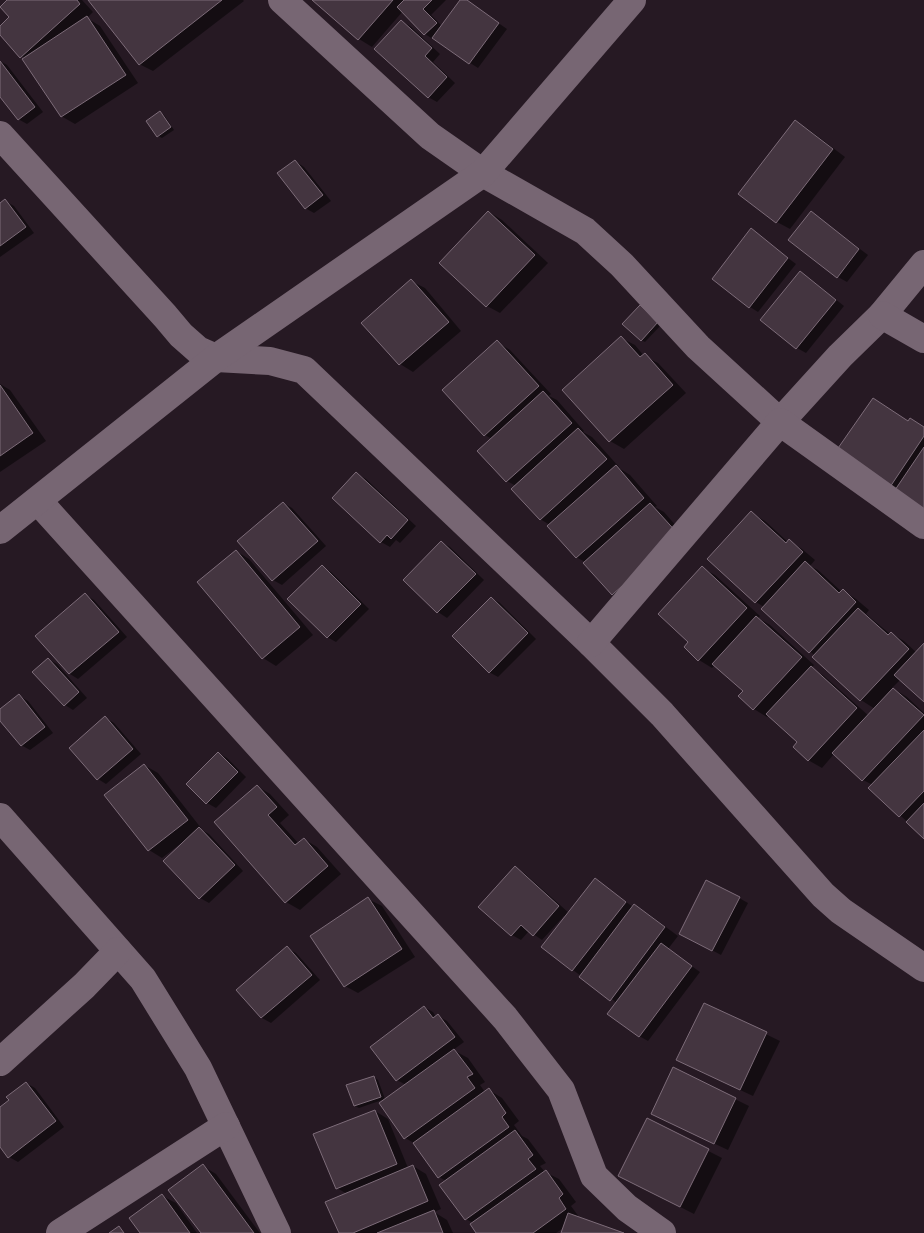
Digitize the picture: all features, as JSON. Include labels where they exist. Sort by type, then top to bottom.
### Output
[{"type":"street","points":[[282,0],[430,136],[483,173],[586,231],[622,265],[698,347],[780,422],[924,525]]},
{"type":"street","points":[[0,530],[216,358],[483,173],[632,0]]},
{"type":"street","points":[[0,135],[181,335],[198,350],[216,358],[270,361],[304,370],[591,643],[662,714],[823,896],[841,911],[924,968]]},
{"type":"street","points":[[591,643],[780,422],[840,356],[882,315],[924,264]]},
{"type":"street","points":[[882,315],[924,339]]},
{"type":"street","points":[[38,501],[505,1018],[561,1090],[594,1176],[627,1208],[662,1233]]},
{"type":"street","points":[[0,817],[143,979],[198,1068],[277,1233]]},
{"type":"street","points":[[0,1062],[84,986],[118,951]]},
{"type":"street","points":[[60,1233],[226,1126]]},
{"type":"building","points":[[7,0],[77,0],[80,4],[20,58],[0,35],[0,26],[9,17],[0,7]]},
{"type":"building","points":[[88,0],[222,0],[139,65]]},
{"type":"building","points":[[312,0],[393,0],[358,40]]},
{"type":"building","points":[[404,0],[432,0],[423,9],[437,23],[424,35],[397,7]]},
{"type":"building","points":[[460,0],[467,0],[499,23],[469,64],[432,38]]},
{"type":"building","points":[[87,16],[126,75],[61,117],[22,59]]},
{"type":"building","points":[[401,20],[432,48],[425,56],[447,77],[428,98],[374,49]]},
{"type":"building","points":[[0,61],[35,107],[18,120],[0,97]]},
{"type":"building","points":[[160,111],[171,127],[157,137],[146,121]]},
{"type":"building","points":[[795,120],[833,149],[776,223],[738,194]]},
{"type":"building","points":[[295,160],[323,195],[305,209],[277,173]]},
{"type":"building","points":[[5,199],[26,227],[0,246],[0,203]]},
{"type":"building","points":[[488,211],[535,255],[486,307],[439,263]]},
{"type":"building","points":[[811,211],[859,249],[837,278],[788,240]]},
{"type":"building","points":[[751,228],[788,258],[749,308],[712,279]]},
{"type":"building","points":[[800,271],[836,300],[796,349],[760,320]]},
{"type":"building","points":[[411,279],[449,322],[399,365],[361,323]]},
{"type":"building","points":[[640,305],[658,322],[641,341],[622,324]]},
{"type":"building","points":[[621,336],[640,357],[645,353],[673,385],[609,442],[562,390]]},
{"type":"building","points":[[497,340],[539,386],[484,436],[442,390]]},
{"type":"building","points":[[0,385],[33,433],[0,456]]},
{"type":"building","points":[[543,391],[572,423],[506,482],[477,451]]},
{"type":"building","points":[[873,398],[908,421],[910,418],[924,427],[924,436],[890,487],[836,451]]},
{"type":"building","points":[[578,428],[607,459],[540,520],[511,489]]},
{"type":"building","points":[[924,447],[924,509],[895,490]]},
{"type":"building","points":[[616,465],[644,498],[576,558],[547,526]]},
{"type":"building","points":[[356,472],[408,520],[391,539],[387,535],[380,543],[332,498]]},
{"type":"building","points":[[283,502],[318,541],[272,581],[237,541]]},
{"type":"building","points":[[650,503],[679,535],[612,595],[583,563]]},
{"type":"building","points":[[751,511],[786,543],[789,539],[803,552],[755,603],[707,559]]},
{"type":"building","points":[[441,541],[476,574],[437,613],[403,580]]},
{"type":"building","points":[[236,550],[300,627],[262,659],[197,582]]},
{"type":"building","points":[[805,561],[839,593],[843,589],[856,602],[809,653],[761,609]]},
{"type":"building","points":[[322,565],[361,604],[327,638],[287,599]]},
{"type":"building","points":[[702,566],[747,608],[698,661],[684,647],[688,642],[658,614]]},
{"type":"building","points":[[85,593],[119,632],[69,674],[35,636]]},
{"type":"building","points":[[491,597],[528,633],[489,673],[452,636]]},
{"type":"building","points":[[858,608],[888,635],[891,632],[909,649],[860,701],[812,657]]},
{"type":"building","points":[[756,616],[802,657],[753,710],[738,696],[743,691],[712,664]]},
{"type":"building","points":[[924,643],[924,702],[894,675]]},
{"type":"building","points":[[48,658],[79,692],[64,706],[32,672]]},
{"type":"building","points":[[811,666],[857,708],[808,761],[793,747],[797,742],[766,714]]},
{"type":"building","points":[[893,688],[924,715],[862,781],[832,753]]},
{"type":"building","points":[[19,694],[45,727],[21,746],[0,721],[0,709]]},
{"type":"building","points":[[105,716],[133,749],[97,780],[69,748]]},
{"type":"building","points":[[924,730],[924,791],[899,817],[868,788]]},
{"type":"building","points":[[218,752],[238,772],[206,804],[186,784]]},
{"type":"building","points":[[144,764],[188,820],[148,851],[104,795]]},
{"type":"building","points":[[257,785],[277,807],[268,815],[295,845],[304,838],[328,866],[285,903],[214,822]]},
{"type":"building","points":[[924,803],[924,839],[906,822]]},
{"type":"building","points":[[199,827],[235,865],[199,899],[163,861]]},
{"type":"building","points":[[515,866],[559,906],[533,936],[521,925],[511,936],[478,907]]},
{"type":"building","points":[[595,878],[626,902],[572,971],[541,947]]},
{"type":"building","points":[[706,880],[740,897],[712,951],[679,934]]},
{"type":"building","points":[[368,897],[402,949],[344,987],[310,936]]},
{"type":"building","points":[[634,904],[665,927],[610,1001],[579,977]]},
{"type":"building","points":[[661,943],[692,966],[639,1037],[607,1014]]},
{"type":"building","points":[[287,946],[312,975],[261,1018],[236,990]]},
{"type":"building","points":[[704,1003],[767,1032],[740,1090],[676,1060]]},
{"type":"building","points":[[424,1006],[433,1018],[438,1014],[455,1037],[396,1081],[370,1047]]},
{"type":"building","points":[[454,1049],[473,1074],[467,1077],[475,1088],[404,1139],[379,1103]]},
{"type":"building","points":[[673,1067],[736,1098],[714,1144],[651,1114]]},
{"type":"building","points":[[374,1076],[381,1097],[354,1106],[346,1085]]},
{"type":"building","points":[[26,1082],[56,1121],[8,1158],[0,1147],[0,1107],[9,1100],[6,1097]]},
{"type":"building","points":[[489,1088],[506,1113],[502,1117],[509,1127],[438,1178],[413,1143]]},
{"type":"building","points":[[375,1110],[397,1164],[336,1189],[313,1134]]},
{"type":"building","points":[[647,1118],[709,1149],[680,1207],[618,1176]]},
{"type":"building","points":[[515,1130],[533,1155],[528,1159],[536,1169],[465,1220],[439,1185]]},
{"type":"building","points":[[203,1164],[254,1233],[201,1233],[168,1190]]},
{"type":"building","points":[[413,1165],[428,1201],[353,1233],[339,1233],[325,1202]]},
{"type":"building","points":[[546,1170],[563,1194],[559,1198],[566,1209],[533,1233],[476,1233],[470,1224]]},
{"type":"building","points":[[162,1194],[190,1233],[140,1233],[129,1218]]},
{"type":"building","points":[[434,1210],[443,1233],[377,1233]]},
{"type":"building","points":[[568,1213],[624,1233],[561,1233]]},
{"type":"building","points":[[119,1226],[124,1233],[109,1233]]}]
